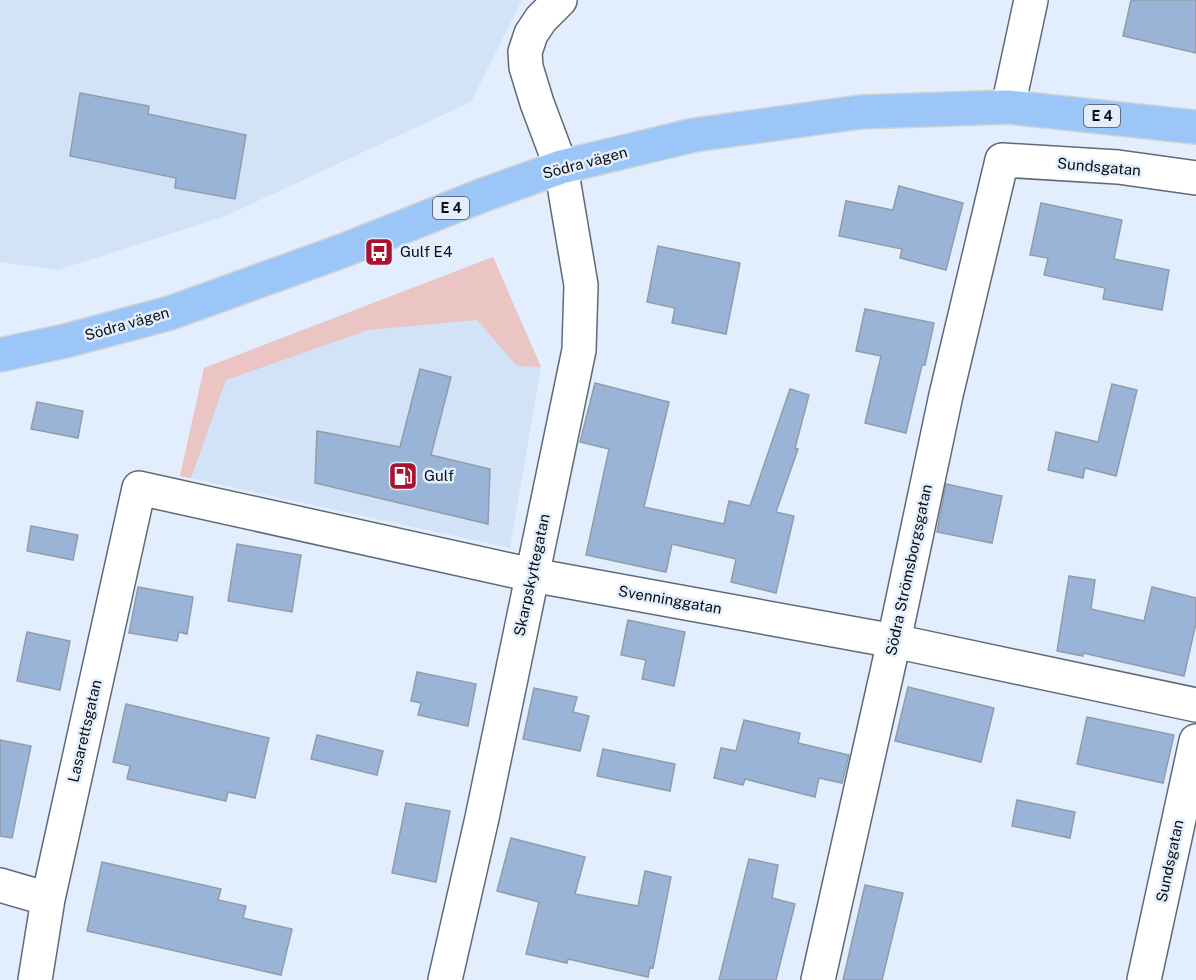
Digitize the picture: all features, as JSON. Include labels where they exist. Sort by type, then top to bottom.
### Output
[{"type":"highway","name":"Södra vägen","points":[[0,355],[65,341],[170,313],[342,251],[561,167],[694,135],[860,112],[1008,107],[1196,127]]},
{"type":"street","name":"Skarpskyttegatan","points":[[446,980],[579,350],[581,285],[561,167],[537,103],[526,67],[525,52],[531,34],[541,18],[560,0]]},
{"type":"street","points":[[1008,107],[1031,0]]},
{"type":"street","name":"Sundsgatan","points":[[1002,159],[1118,167],[1196,178]]},
{"type":"street","name":"Södra Strömsborgsgatan","points":[[818,980],[894,641],[946,394],[1002,159]]},
{"type":"street","name":"Lasarettsgatan","points":[[35,980],[48,899],[139,488],[145,490]]},
{"type":"street","name":"Svenninggatan","points":[[145,490],[532,575],[894,641],[1196,705]]},
{"type":"street","name":"Sundsgatan","points":[[1144,980],[1196,741]]},
{"type":"street","points":[[0,885],[48,899]]},
{"type":"shaded area","points":[[0,0],[522,0],[471,102],[223,217],[58,270],[0,262]]},
{"type":"shaded area","points":[[493,257],[541,367],[510,548],[180,476],[204,368]]},
{"type":"shaded area","points":[[493,257],[541,367],[517,366],[477,320],[368,330],[226,380],[191,478],[180,476],[204,368]]},
{"type":"building","points":[[1131,0],[1196,0],[1196,53],[1123,36]]},
{"type":"building","points":[[80,93],[149,106],[148,114],[246,135],[235,199],[175,188],[176,178],[70,156]]},
{"type":"building","points":[[899,186],[963,203],[946,270],[900,258],[902,249],[839,236],[846,201],[893,210]]},
{"type":"building","points":[[1041,203],[1122,220],[1114,259],[1169,270],[1162,310],[1103,299],[1105,288],[1044,275],[1048,258],[1030,255]]},
{"type":"building","points":[[658,246],[740,263],[726,334],[672,323],[675,308],[647,302]]},
{"type":"building","points":[[865,309],[934,323],[906,433],[865,423],[881,356],[856,351]]},
{"type":"building","name":"Gulf","points":[[420,369],[451,377],[431,455],[490,469],[488,524],[315,483],[317,431],[400,447]]},
{"type":"building","points":[[595,383],[669,402],[644,507],[724,524],[729,501],[750,506],[790,389],[809,395],[795,448],[798,449],[776,512],[794,516],[776,593],[731,582],[736,559],[672,544],[666,572],[586,555],[609,449],[580,442]]},
{"type":"building","points":[[1112,384],[1137,390],[1116,476],[1085,468],[1083,478],[1048,470],[1056,432],[1098,442]]},
{"type":"building","points":[[37,402],[83,411],[78,438],[31,429]]},
{"type":"building","points":[[946,484],[1002,496],[992,543],[937,532]]},
{"type":"building","points":[[31,526],[78,535],[73,560],[27,551]]},
{"type":"building","points":[[237,544],[301,555],[292,612],[228,601]]},
{"type":"building","points":[[1069,576],[1095,580],[1091,609],[1144,621],[1152,587],[1196,598],[1196,623],[1184,676],[1083,653],[1083,656],[1057,651]]},
{"type":"building","points":[[138,587],[193,597],[187,634],[179,632],[177,641],[129,633]]},
{"type":"building","points":[[628,620],[685,632],[674,686],[642,679],[646,660],[621,655]]},
{"type":"building","points":[[27,632],[70,641],[60,690],[17,681]]},
{"type":"building","points":[[417,672],[476,684],[468,726],[418,715],[421,703],[411,701]]},
{"type":"building","points":[[908,687],[994,708],[981,762],[895,741]]},
{"type":"building","points":[[534,688],[577,697],[573,712],[589,716],[580,751],[523,739]]},
{"type":"building","points":[[126,704],[269,738],[255,798],[228,792],[226,801],[127,779],[130,766],[113,762]]},
{"type":"building","points":[[1087,717],[1174,735],[1163,783],[1077,764]]},
{"type":"building","points":[[744,720],[800,733],[798,743],[849,755],[842,783],[819,778],[815,797],[745,779],[743,785],[714,778],[721,748],[736,751]]},
{"type":"building","points":[[317,735],[383,751],[377,775],[311,759]]},
{"type":"building","points":[[0,740],[31,746],[12,838],[0,836]]},
{"type":"building","points":[[603,749],[675,764],[670,791],[597,776]]},
{"type":"building","points":[[1017,800],[1075,812],[1070,838],[1012,826]]},
{"type":"building","points":[[406,803],[450,811],[436,882],[392,873]]},
{"type":"building","points":[[511,838],[585,857],[575,894],[638,906],[645,871],[671,877],[653,968],[650,967],[648,977],[568,959],[567,963],[526,954],[539,902],[497,891]]},
{"type":"building","points":[[749,859],[778,865],[772,898],[795,904],[776,980],[719,980]]},
{"type":"building","points":[[102,862],[221,889],[218,900],[246,906],[243,918],[292,929],[281,975],[87,931]]},
{"type":"building","points":[[865,885],[903,893],[882,980],[843,980]]},
{"type":"place","name":"Gulf E4","points":[[379,252]]},
{"type":"place","name":"Gulf","points":[[403,476]]}]
